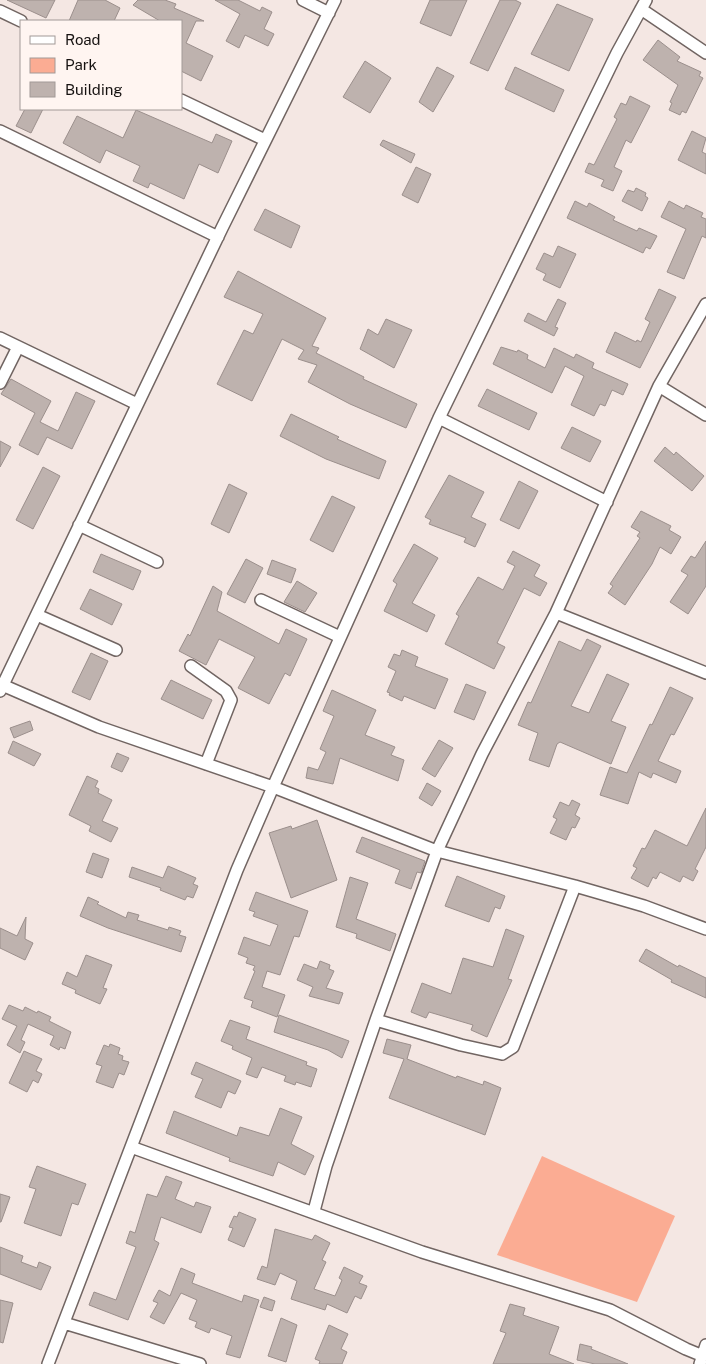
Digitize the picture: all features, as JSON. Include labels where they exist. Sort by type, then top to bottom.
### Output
[{"type":"street","points":[[303,0],[329,13]]},
{"type":"street","points":[[335,0],[1,686],[99,727],[273,788],[437,851],[575,886],[644,906],[706,929]]},
{"type":"street","points":[[48,1364],[237,870],[439,418],[608,70],[643,5],[706,54]]},
{"type":"street","points":[[0,11],[20,21]]},
{"type":"street","points":[[182,100],[266,140]]},
{"type":"street","points":[[0,131],[218,237]]},
{"type":"street","points":[[314,1211],[326,1166],[437,851],[482,754],[556,612],[608,502],[629,448],[659,386],[706,304]]},
{"type":"street","points":[[0,338],[138,404]]},
{"type":"street","points":[[0,383],[18,347]]},
{"type":"street","points":[[659,386],[706,415]]},
{"type":"street","points":[[439,418],[608,502]]},
{"type":"street","points":[[79,525],[157,562]]},
{"type":"street","points":[[261,600],[340,636]]},
{"type":"street","points":[[556,612],[706,673]]},
{"type":"street","points":[[37,615],[116,650]]},
{"type":"street","points":[[191,666],[226,691],[231,700],[206,764]]},
{"type":"street","points":[[376,1020],[461,1045],[502,1054],[513,1047],[575,886]]},
{"type":"street","points":[[131,1147],[314,1211],[422,1252],[610,1310],[703,1355]]},
{"type":"street","points":[[64,1323],[200,1364]]},
{"type":"green space","points":[[542,1156],[675,1216],[637,1302],[497,1255]]},
{"type":"building","points":[[7,0],[55,0],[46,18]]},
{"type":"building","points":[[78,0],[105,0],[120,8],[114,20],[69,20]]},
{"type":"building","points":[[138,0],[165,0],[176,4],[174,8],[204,21],[196,21],[186,43],[213,56],[201,81],[182,72],[182,20],[158,20],[133,5]]},
{"type":"building","points":[[215,0],[238,0],[260,11],[262,7],[272,12],[264,29],[274,34],[268,46],[245,35],[239,48],[226,41],[240,14]]},
{"type":"building","points":[[430,0],[467,0],[451,36],[420,23]]},
{"type":"building","points":[[500,0],[515,0],[521,3],[488,71],[470,63]]},
{"type":"building","points":[[557,4],[593,19],[569,71],[531,54]]},
{"type":"building","points":[[658,40],[680,57],[677,61],[701,72],[699,76],[703,78],[686,113],[682,111],[680,115],[669,110],[672,103],[670,102],[678,85],[643,60]]},
{"type":"building","points":[[365,61],[391,78],[370,113],[343,97]]},
{"type":"building","points":[[437,67],[454,76],[433,112],[419,102]]},
{"type":"building","points":[[515,67],[564,90],[554,112],[505,89]]},
{"type":"building","points":[[630,96],[650,106],[631,143],[626,140],[614,167],[622,171],[613,191],[601,186],[604,180],[585,172],[589,163],[594,165],[617,119],[614,117],[621,103],[626,105]]},
{"type":"building","points":[[24,110],[42,110],[31,133],[16,126]]},
{"type":"building","points":[[136,110],[212,143],[216,134],[232,141],[218,173],[199,164],[184,199],[150,183],[148,188],[133,181],[140,166],[106,150],[100,163],[63,143],[77,116],[123,138]]},
{"type":"building","points":[[692,131],[706,138],[702,152],[706,154],[706,174],[678,160]]},
{"type":"building","points":[[383,140],[415,154],[411,163],[380,145]]},
{"type":"building","points":[[416,167],[431,174],[418,203],[402,195]]},
{"type":"building","points":[[636,188],[646,193],[645,196],[648,198],[642,211],[622,201],[628,190],[634,192]]},
{"type":"building","points":[[575,201],[587,207],[589,203],[615,217],[613,220],[637,231],[639,228],[657,236],[650,249],[646,247],[643,253],[567,218]]},
{"type":"building","points":[[669,201],[684,209],[686,205],[703,213],[701,217],[706,219],[706,238],[702,236],[684,279],[667,272],[686,229],[661,217]]},
{"type":"building","points":[[265,209],[300,226],[291,248],[254,230]]},
{"type":"building","points":[[558,246],[576,254],[560,288],[543,280],[546,274],[536,269],[544,253],[553,257]]},
{"type":"building","points":[[238,271],[326,318],[312,346],[319,348],[316,353],[364,377],[363,379],[417,404],[406,428],[350,404],[308,382],[317,365],[298,359],[304,350],[282,339],[252,401],[217,384],[244,330],[253,334],[263,314],[224,297]]},
{"type":"building","points":[[659,289],[676,297],[640,368],[606,352],[615,332],[636,342],[637,340],[641,342],[650,322],[645,319]]},
{"type":"building","points":[[558,299],[566,303],[555,327],[558,328],[554,336],[524,321],[528,313],[546,322]]},
{"type":"building","points":[[386,319],[412,330],[394,368],[360,349],[368,329],[378,335]]},
{"type":"building","points":[[501,347],[517,352],[518,350],[528,355],[527,359],[545,368],[554,348],[574,358],[576,354],[594,363],[592,368],[628,384],[623,395],[612,390],[605,406],[600,404],[594,416],[571,405],[584,376],[565,366],[552,393],[493,364]]},
{"type":"building","points":[[11,379],[51,401],[40,422],[58,431],[76,392],[95,401],[72,449],[47,437],[38,455],[19,445],[35,413],[1,394]]},
{"type":"building","points":[[487,389],[537,413],[529,430],[478,406]]},
{"type":"building","points":[[291,414],[339,437],[337,439],[386,461],[379,479],[326,459],[280,436]]},
{"type":"building","points":[[572,427],[601,441],[590,462],[561,448]]},
{"type":"building","points":[[0,441],[11,447],[0,467]]},
{"type":"building","points":[[665,447],[674,455],[676,452],[704,476],[692,491],[654,461]]},
{"type":"building","points":[[43,467],[60,476],[33,529],[16,520]]},
{"type":"building","points":[[449,475],[484,492],[471,517],[486,524],[475,547],[464,542],[466,538],[429,524],[431,520],[425,517]]},
{"type":"building","points":[[519,481],[538,491],[519,529],[500,520]]},
{"type":"building","points":[[229,484],[247,493],[229,533],[211,524]]},
{"type":"building","points":[[332,496],[355,507],[333,552],[310,540]]},
{"type":"building","points":[[641,511],[671,526],[669,530],[681,537],[671,554],[660,547],[652,564],[625,605],[608,593],[613,586],[610,584],[640,538],[637,536],[640,532],[631,527]]},
{"type":"building","points":[[706,541],[706,586],[688,614],[670,602],[688,575],[681,571],[691,556],[695,558]]},
{"type":"building","points":[[414,544],[438,558],[412,603],[435,615],[427,632],[384,611],[397,584],[393,581]]},
{"type":"building","points":[[513,551],[540,565],[534,576],[547,583],[540,596],[524,588],[497,643],[505,647],[494,669],[445,644],[459,616],[456,614],[478,577],[503,590],[515,566],[507,562]]},
{"type":"building","points":[[101,554],[141,571],[133,590],[93,572]]},
{"type":"building","points":[[246,559],[263,568],[245,603],[227,594]]},
{"type":"building","points":[[272,560],[296,569],[291,583],[267,574]]},
{"type":"building","points":[[297,581],[317,593],[305,612],[284,602]]},
{"type":"building","points":[[213,586],[222,592],[217,611],[279,644],[286,629],[307,639],[290,676],[285,673],[269,704],[238,688],[255,657],[219,639],[206,665],[179,651],[188,634],[190,636]]},
{"type":"building","points":[[90,589],[122,604],[112,625],[80,609]]},
{"type":"building","points":[[587,639],[601,646],[571,706],[589,713],[607,674],[629,684],[611,721],[626,727],[611,764],[560,742],[557,744],[549,767],[529,760],[538,733],[518,725],[528,702],[531,703],[559,641],[581,651]]},
{"type":"building","points":[[402,650],[418,657],[415,666],[448,679],[435,709],[404,696],[402,701],[389,695],[390,693],[387,692],[396,671],[388,667],[394,654],[400,656]]},
{"type":"building","points":[[91,653],[108,661],[90,700],[72,692]]},
{"type":"building","points":[[171,680],[212,700],[203,719],[161,699]]},
{"type":"building","points":[[466,684],[486,692],[474,720],[454,712]]},
{"type":"building","points":[[670,687],[693,698],[674,735],[671,734],[658,761],[681,771],[676,783],[653,773],[651,778],[639,772],[628,804],[600,795],[610,767],[627,773]]},
{"type":"building","points":[[332,690],[376,710],[365,735],[395,747],[391,755],[404,760],[398,781],[340,758],[333,784],[306,778],[308,767],[318,770],[326,752],[320,749],[334,716],[323,711]]},
{"type":"building","points":[[30,721],[33,730],[14,738],[10,728]]},
{"type":"building","points":[[439,740],[453,748],[435,777],[422,769]]},
{"type":"building","points":[[13,741],[41,754],[34,766],[8,753]]},
{"type":"building","points":[[117,753],[129,758],[122,772],[111,767]]},
{"type":"building","points":[[87,776],[98,781],[95,787],[99,789],[98,793],[112,800],[102,821],[118,828],[111,842],[89,831],[91,826],[69,815]]},
{"type":"building","points":[[427,783],[441,791],[432,806],[419,798]]},
{"type":"building","points":[[572,800],[580,804],[575,815],[580,818],[575,828],[572,827],[566,840],[550,833],[557,819],[553,817],[560,802],[569,806]]},
{"type":"building","points":[[706,808],[706,847],[695,869],[698,871],[693,881],[683,876],[680,882],[660,872],[656,879],[653,877],[648,887],[631,878],[637,868],[633,866],[642,848],[645,849],[655,830],[687,846]]},
{"type":"building","points":[[317,820],[337,880],[291,898],[269,833],[291,826],[292,829]]},
{"type":"building","points":[[362,837],[425,861],[421,873],[417,872],[411,889],[395,883],[400,870],[356,852]]},
{"type":"building","points":[[93,853],[109,859],[102,878],[86,872]]},
{"type":"building","points":[[168,866],[196,878],[193,884],[198,886],[193,898],[187,896],[185,900],[160,890],[161,888],[129,877],[132,867],[163,878]]},
{"type":"building","points":[[457,876],[505,896],[500,909],[495,907],[489,922],[445,906]]},
{"type":"building","points":[[350,877],[368,883],[356,919],[396,934],[390,951],[356,938],[357,934],[336,927]]},
{"type":"building","points":[[256,892],[308,911],[299,937],[294,936],[280,975],[267,971],[262,987],[285,995],[277,1017],[251,1007],[253,1001],[244,998],[255,971],[253,970],[255,966],[246,963],[248,958],[238,954],[244,937],[270,946],[278,925],[253,916],[255,912],[249,910]]},
{"type":"building","points":[[88,897],[99,902],[97,904],[126,918],[128,912],[139,915],[137,920],[168,930],[169,927],[181,931],[179,935],[186,937],[181,952],[108,928],[80,916]]},
{"type":"building","points":[[26,917],[25,939],[33,943],[25,960],[0,948],[0,928],[17,936]]},
{"type":"building","points":[[506,929],[524,936],[508,979],[512,980],[487,1037],[471,1030],[473,1025],[429,1012],[426,1018],[411,1012],[422,983],[451,994],[463,958],[493,967]]},
{"type":"building","points":[[646,949],[678,967],[679,965],[706,978],[706,998],[671,982],[672,980],[639,961]]},
{"type":"building","points":[[86,955],[112,965],[103,988],[107,989],[100,1004],[75,993],[76,990],[62,984],[67,972],[77,977]]},
{"type":"building","points":[[320,961],[330,965],[329,969],[334,971],[326,988],[343,993],[339,1004],[309,996],[313,987],[297,980],[304,964],[317,969]]},
{"type":"building","points":[[9,1005],[23,1011],[25,1007],[37,1013],[38,1011],[51,1017],[49,1021],[71,1032],[65,1049],[60,1047],[59,1050],[50,1045],[54,1036],[28,1024],[21,1040],[25,1042],[20,1053],[7,1045],[17,1026],[2,1019]]},
{"type":"building","points":[[279,1015],[349,1041],[342,1058],[328,1050],[274,1032]]},
{"type":"building","points":[[230,1020],[250,1027],[246,1039],[307,1062],[306,1065],[317,1069],[311,1087],[296,1082],[295,1085],[284,1081],[286,1076],[262,1067],[257,1078],[246,1074],[252,1058],[232,1049],[233,1046],[221,1041]]},
{"type":"building","points":[[387,1039],[411,1045],[407,1059],[456,1078],[457,1076],[483,1085],[484,1081],[501,1088],[485,1135],[389,1098],[404,1059],[383,1053]]},
{"type":"building","points":[[110,1044],[120,1048],[118,1054],[123,1056],[122,1060],[129,1062],[124,1075],[119,1073],[113,1088],[96,1082],[102,1066],[96,1064],[104,1045],[109,1047]]},
{"type":"building","points":[[24,1051],[42,1059],[36,1071],[42,1074],[38,1083],[33,1080],[27,1092],[9,1083]]},
{"type":"building","points":[[196,1062],[241,1081],[235,1094],[228,1091],[221,1108],[195,1097],[203,1079],[191,1074]]},
{"type":"building","points":[[280,1108],[302,1117],[291,1144],[314,1156],[305,1175],[278,1162],[273,1176],[229,1161],[230,1158],[166,1133],[174,1111],[237,1136],[240,1127],[269,1136]]},
{"type":"building","points":[[37,1166],[86,1184],[78,1205],[72,1203],[61,1236],[24,1223],[36,1189],[29,1187]]},
{"type":"building","points":[[166,1176],[182,1182],[175,1199],[194,1207],[196,1202],[211,1207],[201,1233],[161,1217],[154,1240],[159,1243],[128,1320],[89,1305],[94,1292],[116,1300],[136,1247],[126,1243],[130,1231],[135,1233],[147,1194],[157,1197]]},
{"type":"building","points":[[0,1194],[10,1197],[1,1222],[0,1222]]},
{"type":"building","points":[[239,1212],[256,1219],[244,1247],[228,1240],[233,1228],[229,1227],[234,1216],[237,1217]]},
{"type":"building","points":[[275,1229],[312,1240],[315,1235],[330,1243],[322,1260],[326,1262],[314,1289],[335,1296],[342,1280],[339,1278],[344,1267],[363,1276],[359,1283],[367,1286],[361,1299],[355,1296],[347,1313],[327,1304],[325,1310],[291,1299],[297,1281],[280,1273],[275,1285],[257,1279],[262,1266],[267,1268]]},
{"type":"building","points":[[0,1247],[23,1256],[21,1262],[37,1268],[39,1262],[51,1267],[41,1290],[0,1274]]},
{"type":"building","points":[[181,1268],[195,1274],[192,1283],[242,1302],[244,1295],[259,1300],[240,1358],[226,1354],[232,1336],[211,1328],[209,1333],[195,1327],[197,1322],[189,1319],[197,1300],[181,1293],[164,1324],[150,1317],[158,1303],[153,1301],[159,1290],[170,1296]]},
{"type":"building","points":[[264,1297],[275,1301],[272,1311],[260,1307]]},
{"type":"building","points":[[0,1300],[13,1303],[3,1343],[0,1342]]},
{"type":"building","points":[[510,1304],[525,1308],[523,1315],[559,1327],[549,1354],[574,1364],[493,1364],[506,1333],[500,1331]]},
{"type":"building","points":[[281,1318],[297,1325],[286,1362],[268,1356]]},
{"type":"building","points":[[329,1325],[348,1334],[341,1349],[347,1352],[342,1364],[319,1364],[320,1361],[315,1359]]},
{"type":"building","points":[[580,1344],[592,1347],[591,1349],[628,1364],[595,1364],[577,1360]]}]
